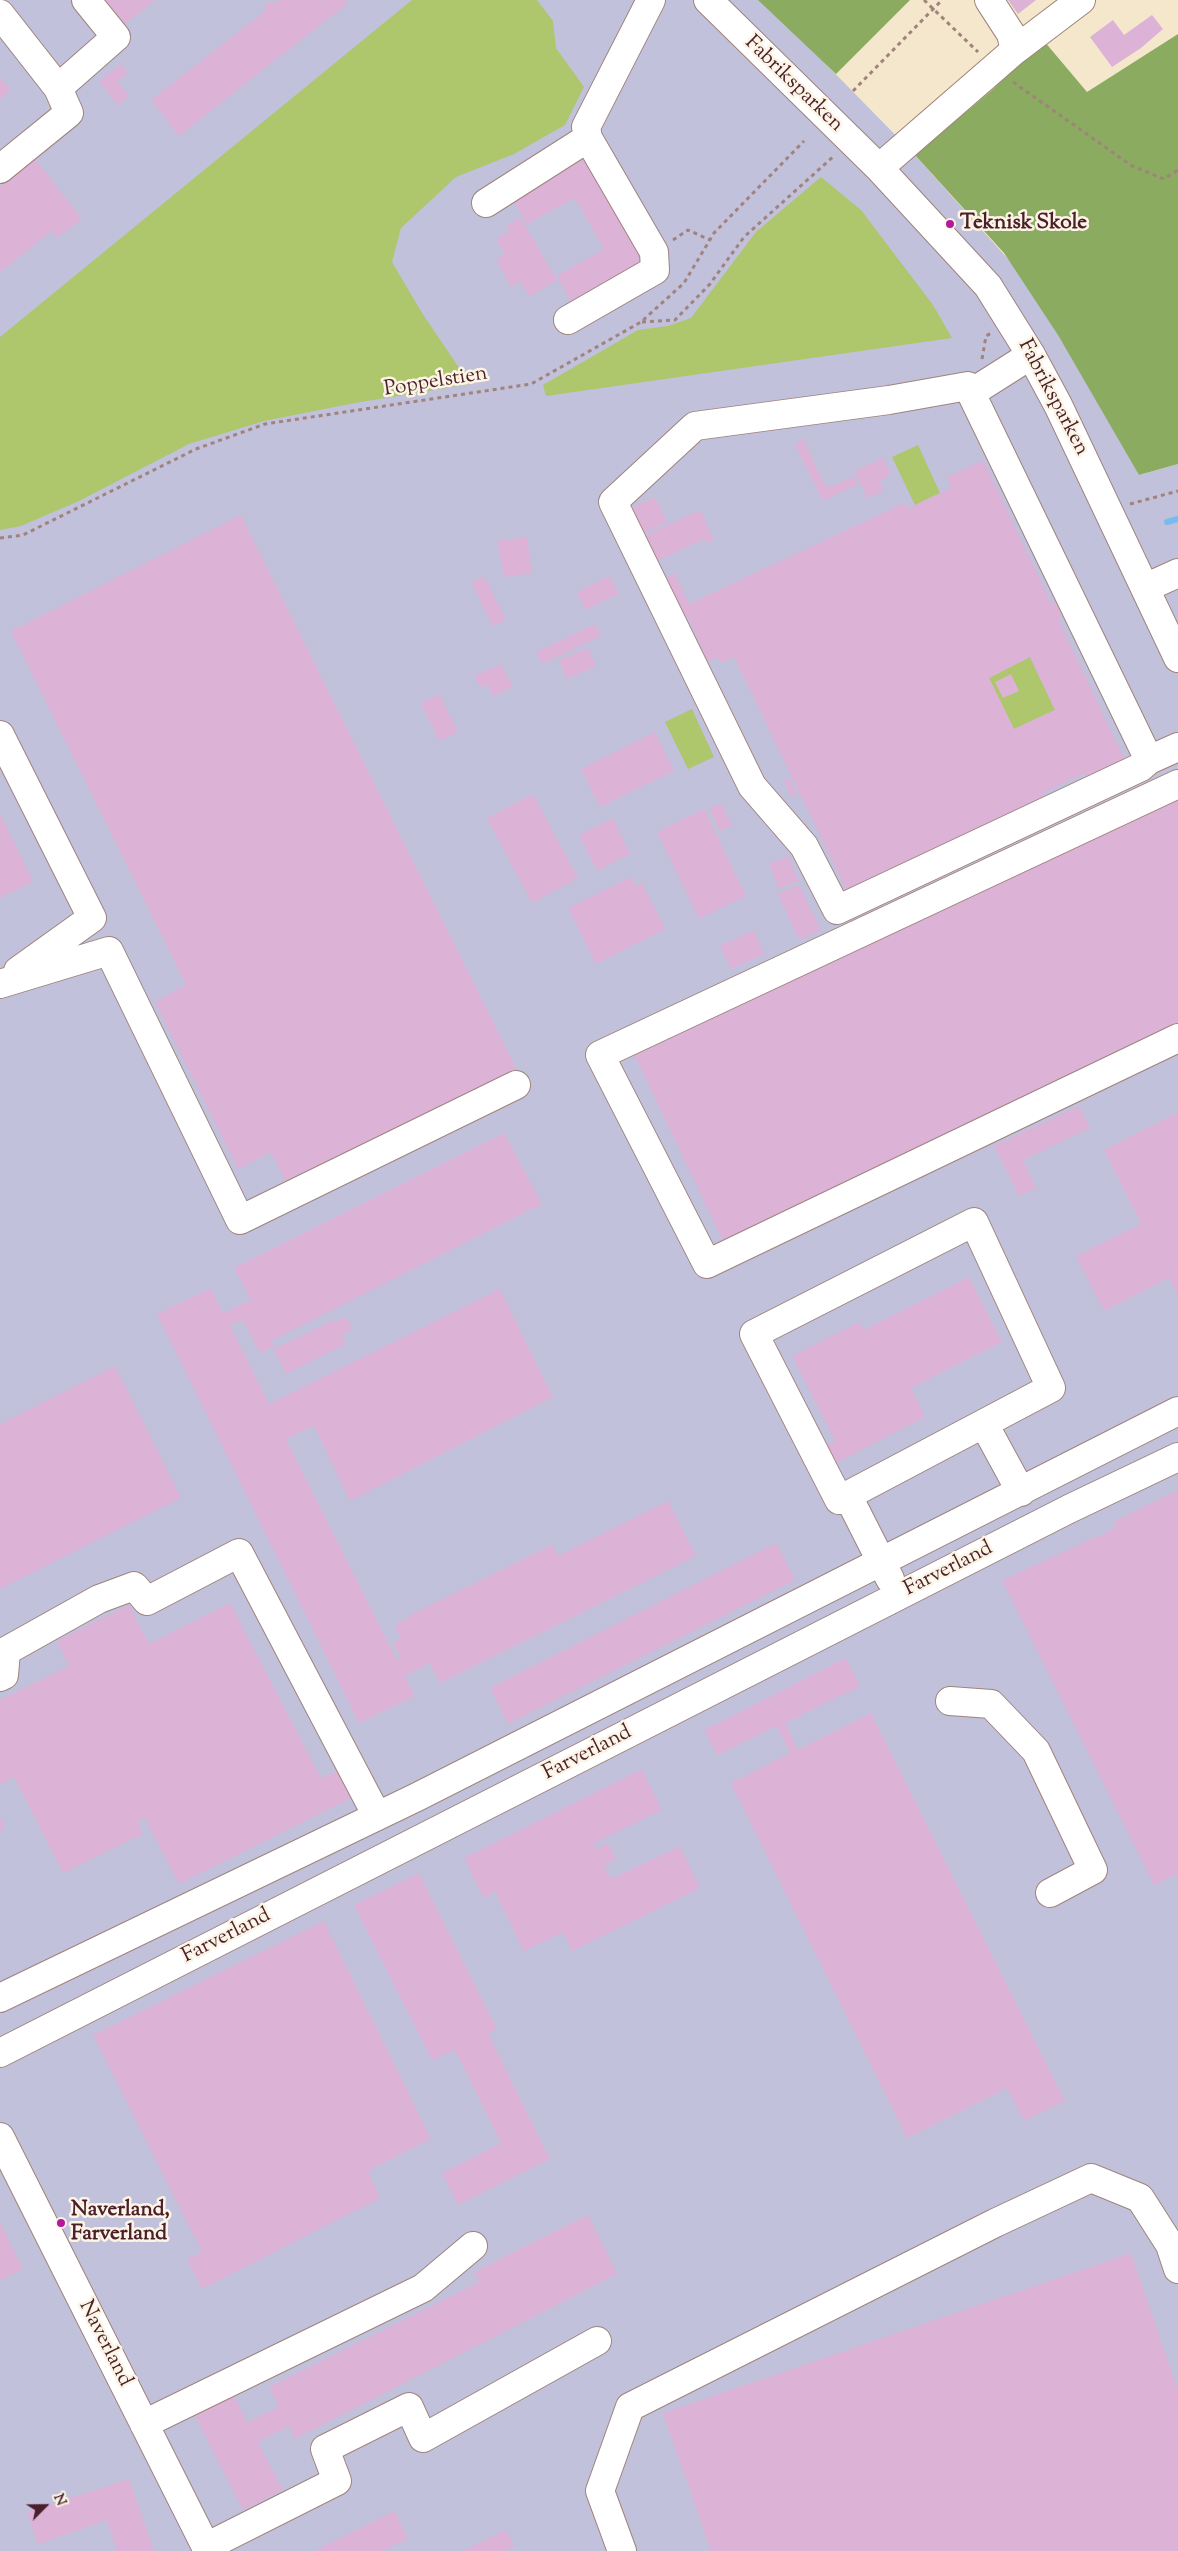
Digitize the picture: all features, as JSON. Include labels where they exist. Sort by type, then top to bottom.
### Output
[{"type":"street","points":[[58,88],[116,37],[86,0]]},
{"type":"street","points":[[568,320],[655,270],[654,252],[588,138],[586,127],[651,0]]},
{"type":"street","name":"Fabriksparken","points":[[708,0],[879,168],[988,286],[1031,355],[1108,510],[1178,658]]},
{"type":"street","points":[[989,0],[1010,34],[1015,50]]},
{"type":"street","points":[[879,168],[1015,50],[1081,0]]},
{"type":"street","points":[[0,14],[58,88],[69,113],[0,169]]},
{"type":"street","points":[[486,203],[588,138]]},
{"type":"street","points":[[971,393],[1031,355]]},
{"type":"street","points":[[1149,760],[968,386],[888,400],[695,426],[613,502],[752,786],[804,846],[837,910],[1141,767],[1149,760],[1178,747]]},
{"type":"street","points":[[1145,588],[1178,573]]},
{"type":"street","points":[[0,735],[92,918],[0,984]]},
{"type":"street","points":[[1178,784],[600,1055],[707,1264],[1178,1038]]},
{"type":"street","points":[[0,984],[109,951],[240,1220],[516,1085]]},
{"type":"street","points":[[974,1222],[1052,1388],[848,1496],[839,1500],[754,1334],[974,1222]]},
{"type":"street","name":"Farverland","points":[[0,1998],[416,1797],[1178,1413]]},
{"type":"street","points":[[984,1424],[1021,1492]]},
{"type":"street","name":"Farverland","points":[[0,2053],[675,1709],[1178,1456]]},
{"type":"street","points":[[848,1496],[899,1596]]},
{"type":"street","points":[[0,1677],[4,1675],[6,1651],[99,1599],[134,1586],[147,1601],[239,1553],[376,1816]]},
{"type":"street","points":[[819,1595],[835,1628]]},
{"type":"street","points":[[659,1675],[675,1709]]},
{"type":"street","points":[[950,1701],[991,1704],[1036,1751],[1092,1870],[1050,1893]]},
{"type":"street","points":[[416,1797],[435,1832]]},
{"type":"street","name":"Naverland","points":[[0,2137],[207,2549]]},
{"type":"street","points":[[622,2551],[600,2492],[630,2407],[995,2223],[1091,2178],[1140,2198],[1170,2245],[1178,2269]]},
{"type":"street","points":[[144,2424],[423,2288],[473,2246]]},
{"type":"street","points":[[207,2549],[337,2481],[325,2448],[409,2407],[424,2438],[597,2341]]},
{"type":"path","points":[[924,0],[994,68],[1132,166],[1164,179],[1178,170]]},
{"type":"path","points":[[853,91],[942,0]]},
{"type":"path","name":"Poppelstien","points":[[0,538],[23,535],[196,449],[265,424],[531,384],[641,322],[684,283],[714,233],[804,141]]},
{"type":"path","points":[[641,322],[675,320],[710,284],[744,237],[850,141]]},
{"type":"path","points":[[654,252],[688,230],[710,240]]},
{"type":"path","points":[[1108,510],[1178,491]]},
{"type":"shaded area","points":[[0,0],[763,0],[915,155],[1025,278],[1086,370],[1139,475],[1178,464],[1178,2551],[0,2551]]},
{"type":"green space","points":[[412,0],[537,0],[553,21],[556,48],[584,87],[565,125],[514,154],[456,177],[401,228],[392,262],[422,313],[470,384],[355,403],[264,421],[189,444],[79,501],[21,526],[0,530],[0,337]]},
{"type":"green space","points":[[758,0],[910,0],[836,74]]},
{"type":"green space","points":[[1178,34],[1178,464],[1139,475],[1058,335],[1004,253],[915,155],[992,90],[1044,41],[1087,92]]},
{"type":"green space","points":[[821,177],[861,210],[933,305],[952,338],[546,396],[543,385],[638,330],[668,326],[691,318],[756,232]]},
{"type":"green space","points":[[918,445],[940,493],[915,505],[892,457]]},
{"type":"green space","points":[[1030,657],[1055,710],[1014,729],[989,678]]},
{"type":"green space","points":[[692,709],[714,757],[688,769],[665,722]]},
{"type":"building","points":[[105,0],[155,0],[124,25]]},
{"type":"building","points":[[280,0],[346,0],[348,3],[179,136],[151,100],[264,12],[266,4],[274,1],[275,4]]},
{"type":"building","points":[[1008,0],[1036,0],[1018,14]]},
{"type":"building","points":[[1152,15],[1163,29],[1141,48],[1112,67],[1090,37],[1113,20],[1124,35]]},
{"type":"building","points":[[121,64],[128,73],[117,81],[129,96],[118,105],[99,81]]},
{"type":"building","points":[[0,77],[10,90],[0,99]]},
{"type":"building","points":[[588,157],[645,260],[571,301],[557,276],[604,249],[575,198],[527,224],[513,200]]},
{"type":"building","points":[[34,158],[82,219],[57,238],[52,231],[0,272],[0,186]]},
{"type":"building","points":[[521,218],[557,280],[529,297],[521,281],[511,287],[496,259],[505,254],[496,239],[510,231],[507,225]]},
{"type":"building","points":[[803,438],[824,484],[830,487],[855,476],[858,484],[823,501],[795,445]]},
{"type":"building","points":[[883,458],[891,475],[879,481],[884,491],[867,498],[855,471]]},
{"type":"building","points":[[983,460],[1051,603],[1063,607],[1059,621],[1126,762],[1088,780],[1085,773],[1042,793],[1044,797],[847,891],[734,657],[721,663],[719,657],[708,662],[687,616],[680,619],[662,580],[675,573],[689,604],[904,503],[907,509],[951,488],[947,477]],"holes":[[[1030,657],[1055,710],[1014,729],[989,678]]]},
{"type":"building","points":[[655,497],[667,522],[643,533],[631,508]]},
{"type":"building","points":[[700,510],[714,540],[707,543],[705,539],[656,561],[644,536]]},
{"type":"building","points":[[241,515],[516,1068],[287,1184],[271,1152],[238,1169],[155,1002],[186,985],[11,631]]},
{"type":"building","points":[[527,537],[532,573],[504,577],[497,541]]},
{"type":"building","points":[[484,576],[506,620],[493,626],[471,582]]},
{"type":"building","points":[[610,576],[619,594],[585,610],[577,592]]},
{"type":"building","points":[[595,624],[601,636],[542,664],[536,652]]},
{"type":"building","points":[[588,648],[596,666],[567,679],[559,660]]},
{"type":"building","points":[[501,664],[513,687],[493,696],[487,684],[480,687],[474,676]]},
{"type":"building","points":[[1011,674],[1019,691],[1003,698],[995,682]]},
{"type":"building","points":[[439,694],[458,732],[439,741],[421,703]]},
{"type":"building","points":[[655,732],[674,771],[600,807],[581,769]]},
{"type":"building","points":[[790,778],[797,795],[791,797],[784,781]]},
{"type":"building","points":[[1178,792],[1178,1024],[723,1241],[633,1052]]},
{"type":"building","points":[[533,794],[578,878],[532,903],[487,818]]},
{"type":"building","points":[[721,803],[732,826],[720,831],[709,808]]},
{"type":"building","points":[[704,809],[746,896],[699,919],[657,832]]},
{"type":"building","points":[[0,813],[33,882],[0,898]]},
{"type":"building","points":[[613,818],[630,854],[597,871],[579,835]]},
{"type":"building","points":[[788,856],[799,881],[779,889],[769,864]]},
{"type":"building","points":[[631,877],[636,886],[642,883],[665,929],[596,964],[568,908]]},
{"type":"building","points":[[799,885],[821,930],[799,940],[778,894]]},
{"type":"building","points":[[754,930],[764,954],[731,969],[720,946]]},
{"type":"building","points":[[1079,1106],[1090,1128],[1023,1160],[1036,1188],[1019,1196],[994,1146]]},
{"type":"building","points":[[1178,1112],[1178,1296],[1169,1278],[1104,1311],[1076,1256],[1141,1224],[1104,1150]]},
{"type":"building","points":[[504,1133],[542,1204],[271,1341],[274,1346],[260,1353],[243,1320],[230,1325],[269,1404],[500,1289],[553,1397],[350,1501],[314,1426],[286,1439],[397,1660],[401,1658],[393,1642],[401,1639],[395,1625],[409,1618],[408,1616],[552,1545],[558,1556],[668,1501],[696,1556],[440,1683],[430,1663],[405,1676],[415,1696],[359,1723],[157,1314],[211,1288],[223,1313],[251,1300],[234,1268]]},
{"type":"building","points":[[969,1277],[1002,1342],[911,1388],[925,1417],[830,1466],[820,1448],[835,1441],[792,1356],[859,1322],[863,1330]]},
{"type":"building","points":[[346,1317],[352,1329],[342,1335],[346,1344],[286,1374],[274,1349],[334,1320],[335,1322]]},
{"type":"building","points":[[115,1366],[181,1498],[0,1589],[0,1424]]},
{"type":"building","points":[[1178,1490],[1178,1874],[1154,1885],[1002,1580],[1116,1528],[1113,1522]]},
{"type":"building","points":[[776,1543],[795,1580],[508,1724],[490,1688]]},
{"type":"building","points":[[230,1603],[321,1778],[340,1770],[353,1797],[179,1884],[145,1818],[138,1822],[143,1834],[63,1873],[14,1777],[0,1784],[0,1700],[69,1666],[57,1641],[129,1605],[149,1644]]},
{"type":"building","points":[[846,1658],[860,1686],[785,1723],[798,1750],[871,1713],[1065,2101],[1024,2121],[1007,2088],[907,2138],[731,1783],[790,1753],[777,1726],[717,1755],[704,1730]]},
{"type":"building","points":[[642,1769],[662,1810],[593,1844],[596,1849],[608,1843],[616,1859],[604,1865],[611,1879],[680,1846],[700,1888],[572,1951],[563,1932],[524,1951],[495,1892],[484,1898],[464,1858]]},
{"type":"building","points":[[0,1816],[5,1828],[0,1831]]},
{"type":"building","points":[[419,1873],[497,2029],[488,2033],[550,2159],[458,2205],[442,2173],[501,2143],[455,2050],[432,2060],[354,1905]]},
{"type":"building","points":[[324,1921],[431,2139],[368,2171],[380,2198],[202,2289],[187,2259],[202,2252],[93,2035]]},
{"type":"building","points":[[588,2215],[617,2274],[295,2439],[289,2426],[258,2442],[283,2490],[243,2510],[193,2412],[232,2392],[247,2422],[279,2407],[269,2387],[479,2282],[474,2272]]},
{"type":"building","points":[[0,2222],[23,2269],[0,2280]]},
{"type":"building","points":[[1131,2253],[1178,2391],[1178,2551],[711,2551],[663,2413]]},
{"type":"building","points":[[129,2479],[154,2551],[117,2551],[107,2520],[38,2544],[27,2512]]},
{"type":"building","points":[[395,2511],[408,2539],[383,2551],[314,2551]]},
{"type":"building","points":[[506,2530],[514,2546],[504,2551],[463,2551]]},
{"type":"waterway","points":[[1167,522],[1178,519]]},
{"type":"place","name":"Teknisk Skole","points":[[950,224]]},
{"type":"place","name":"Naverland, Farverland","points":[[61,2223]]}]
